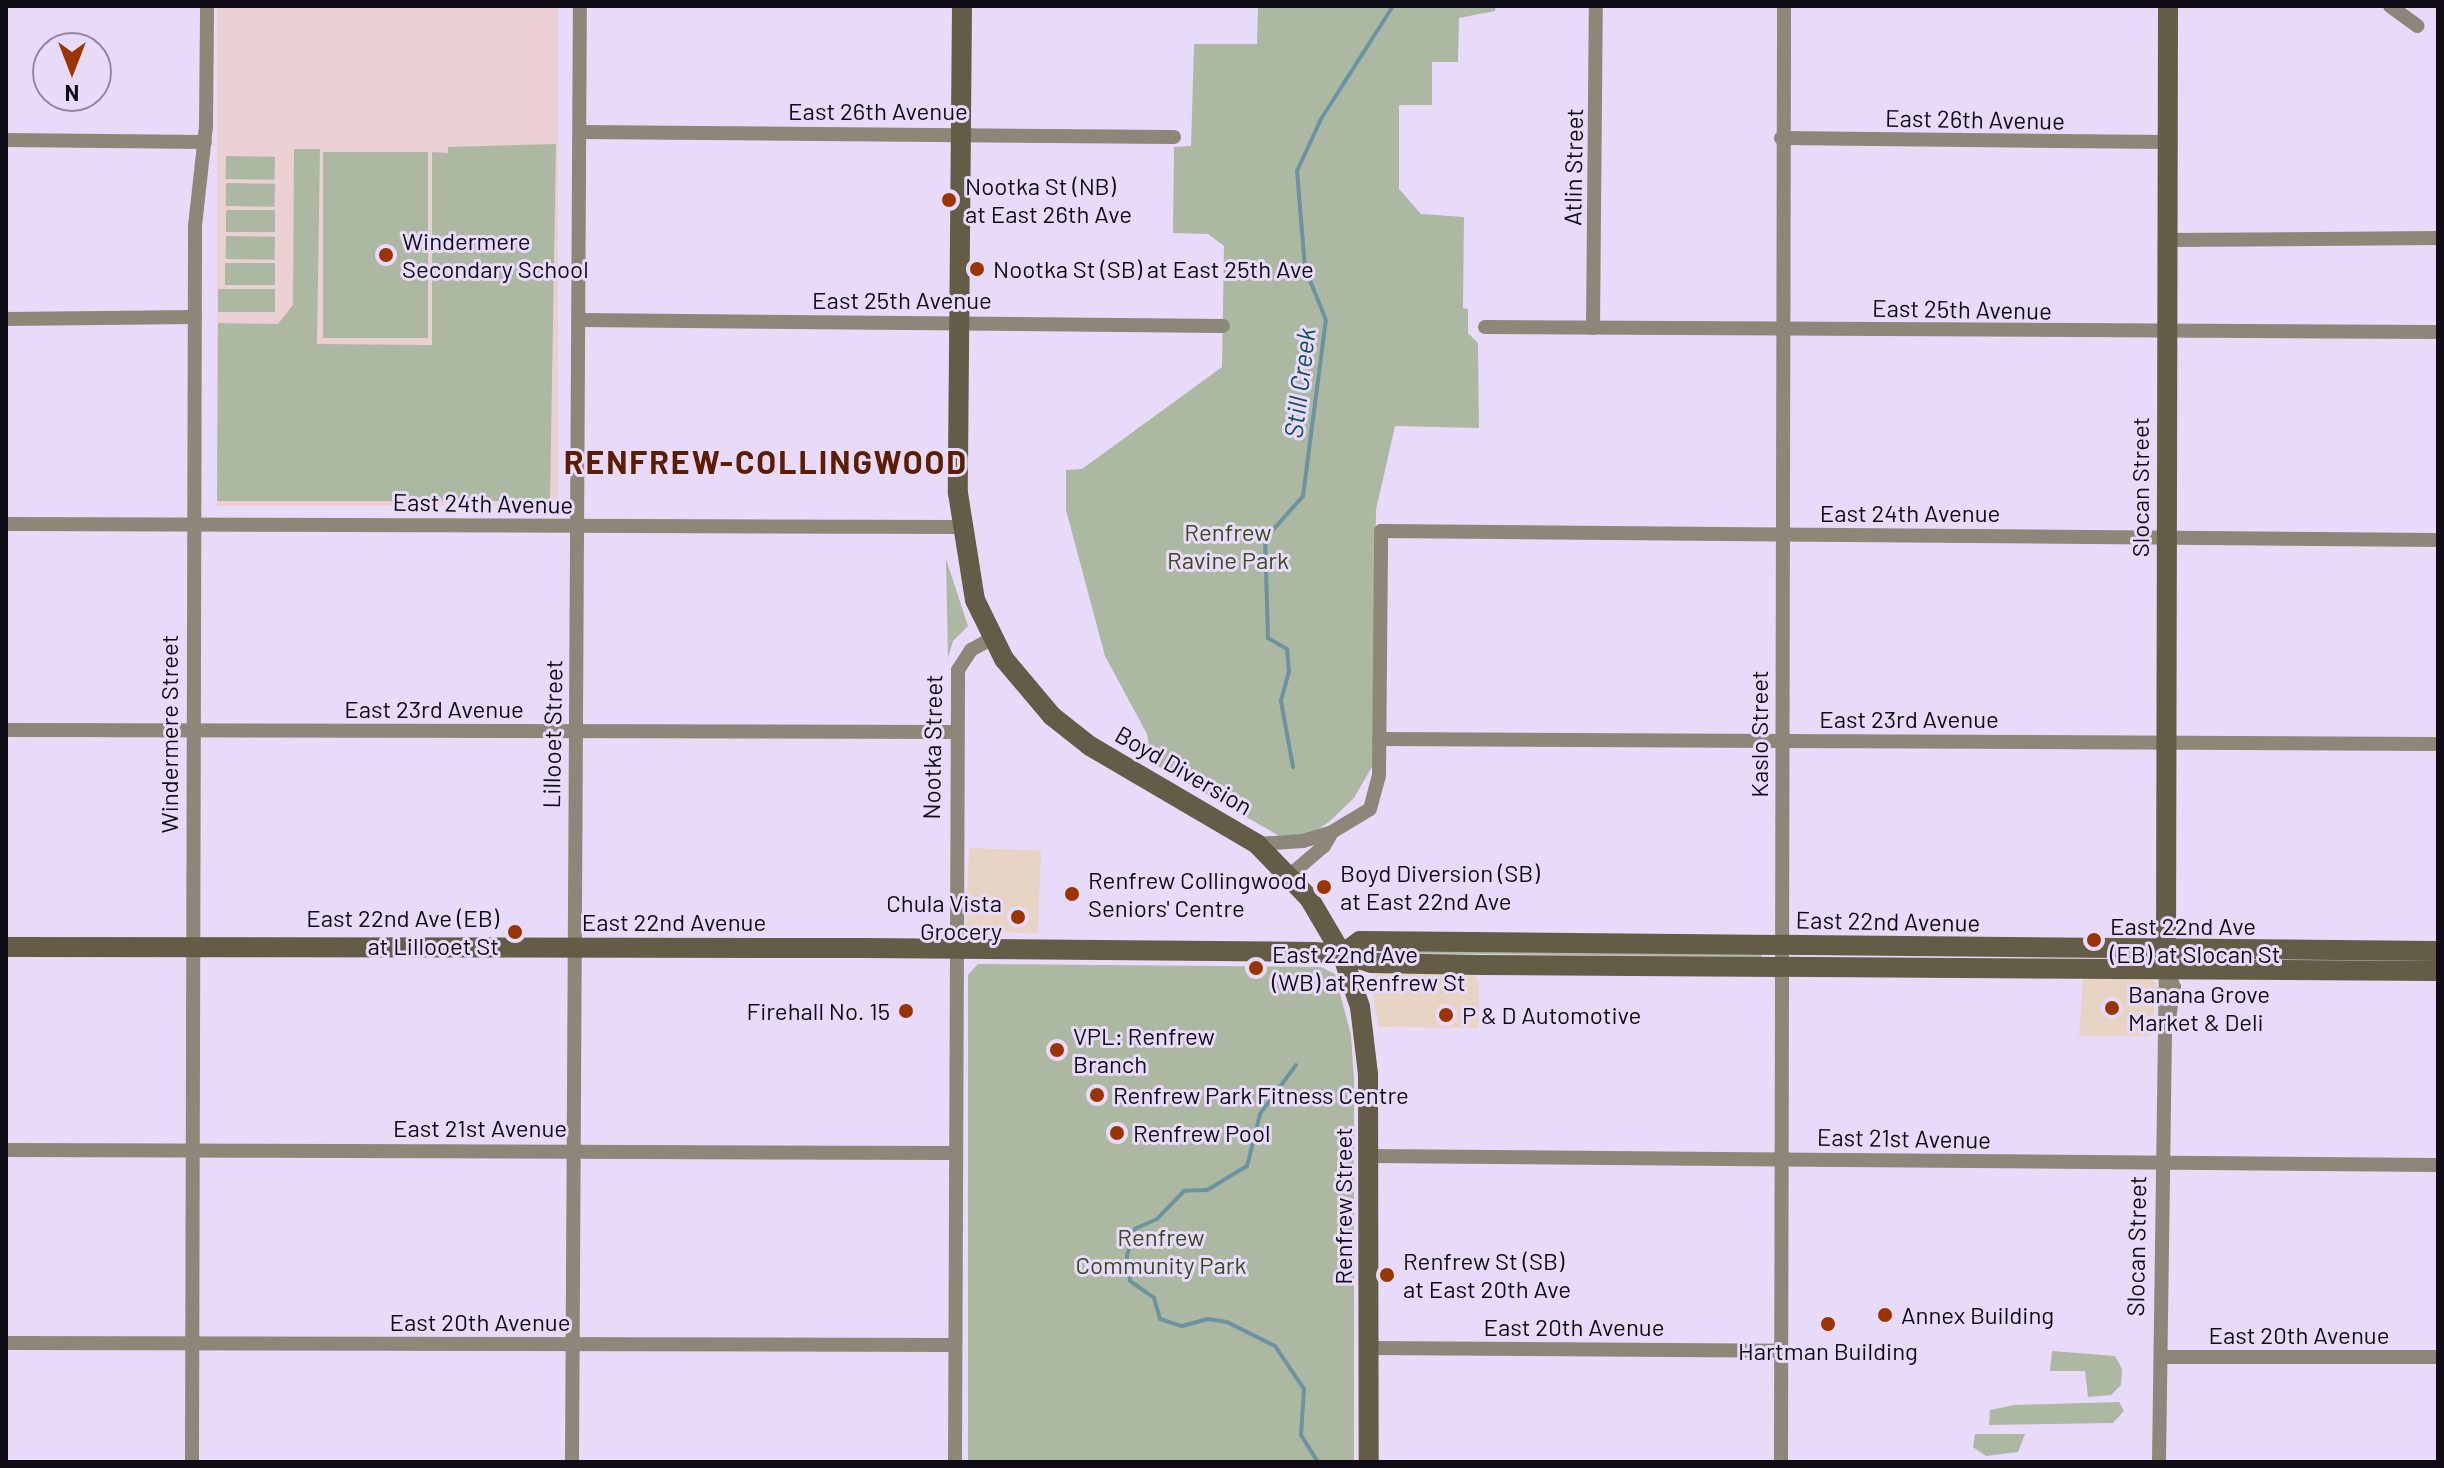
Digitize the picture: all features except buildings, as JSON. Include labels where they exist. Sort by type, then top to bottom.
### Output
[{"type":"street","name":"Windermere Street","points":[[192,1462],[195,226],[205,142],[207,6]]},
{"type":"street","name":"Lillooet Street","points":[[572,1462],[573,731],[580,320],[580,6]]},
{"type":"street","points":[[962,6],[960,527],[975,600],[991,639]]},
{"type":"street","name":"Atlin Street","points":[[1593,328],[1596,6]]},
{"type":"street","name":"Kaslo Street","points":[[1781,1462],[1784,946],[1780,740],[1781,138],[1784,6]]},
{"type":"street","name":"Slocan Street","points":[[2159,1462],[2166,960],[2168,6]]},
{"type":"street","points":[[2390,6],[2418,26]]},
{"type":"street","name":"East 26th Avenue","points":[[581,132],[1174,137]]},
{"type":"street","name":"East 26th Avenue","points":[[1781,138],[2168,142]]},
{"type":"street","points":[[6,140],[205,142]]},
{"type":"street","points":[[2167,240],[2438,238]]},
{"type":"street","points":[[6,319],[195,317]]},
{"type":"street","name":"East 25th Avenue","points":[[580,320],[1223,326]]},
{"type":"street","name":"East 25th Avenue","points":[[1485,327],[2167,333],[2438,332]]},
{"type":"street","name":"East 24th Avenue","points":[[6,524],[960,527]]},
{"type":"street","name":"East 24th Avenue","points":[[1379,739],[1381,531],[2438,540]]},
{"type":"street","name":"Nootka Street","points":[[955,1462],[953,1153],[958,670],[971,650],[991,639]]},
{"type":"street","name":"Boyd Diversion","points":[[991,639],[1033,696],[1074,734],[1257,844],[1290,875],[1324,917],[1342,954]]},
{"type":"street","name":"East 23rd Avenue","points":[[6,730],[957,732]]},
{"type":"street","points":[[1257,844],[1303,841],[1332,832],[1370,809],[1379,776],[1379,739]]},
{"type":"street","name":"East 23rd Avenue","points":[[1379,739],[2438,744]]},
{"type":"street","points":[[1290,875],[1324,846],[1332,832]]},
{"type":"street","name":"East 22nd Avenue","points":[[1342,954],[1360,941],[1784,946],[2438,971]]},
{"type":"street","name":"East 22nd Avenue","points":[[6,947],[955,949],[1342,954],[1371,963],[1784,968],[2438,951]]},
{"type":"street","name":"Renfrew Street","points":[[1342,954],[1353,979],[1366,1046],[1369,1462]]},
{"type":"street","name":"East 21st Avenue","points":[[6,1150],[953,1153]]},
{"type":"street","name":"East 21st Avenue","points":[[1369,1156],[2438,1165]]},
{"type":"street","name":"East 20th Avenue","points":[[6,1343],[954,1345]]},
{"type":"street","name":"East 20th Avenue","points":[[1369,1348],[1780,1351]]},
{"type":"street","name":"East 20th Avenue","points":[[2161,1357],[2438,1357]]},
{"type":"shaded area","name":"Windermere Secondary School","points":[[217,6],[558,6],[558,506],[217,506]]},
{"type":"shaded area","points":[[969,848],[1041,851],[1038,933],[966,931]]},
{"type":"shaded area","points":[[1379,972],[1474,972],[1479,983],[1479,1028],[1379,1027],[1370,983]]},
{"type":"shaded area","points":[[2150,978],[2157,984],[2151,1036],[2079,1036],[2083,979]]},
{"type":"green space","name":"Renfrew Ravine Park","points":[[1258,6],[1496,6],[1495,11],[1459,18],[1458,62],[1432,62],[1432,105],[1399,105],[1399,189],[1421,214],[1464,217],[1463,308],[1468,309],[1468,333],[1478,343],[1479,428],[1395,426],[1376,510],[1373,765],[1354,798],[1329,822],[1309,835],[1281,837],[1152,763],[1147,734],[1105,656],[1066,510],[1066,470],[1082,469],[1222,367],[1224,246],[1208,234],[1173,233],[1174,147],[1191,146],[1194,44],[1257,44]]},
{"type":"green space","points":[[556,144],[550,501],[217,501],[218,323],[278,324],[293,305],[294,149],[320,149],[317,344],[432,345],[432,152],[448,153],[448,147]]},
{"type":"green space","points":[[323,152],[428,152],[428,338],[323,338]]},
{"type":"green space","points":[[226,156],[275,157],[275,180],[226,179]]},
{"type":"green space","points":[[226,183],[275,184],[275,207],[226,206]]},
{"type":"green space","points":[[226,210],[275,210],[275,232],[226,232]]},
{"type":"green space","points":[[226,236],[275,237],[275,260],[226,259]]},
{"type":"green space","points":[[225,263],[275,263],[275,285],[225,285]]},
{"type":"green space","points":[[218,289],[275,289],[275,312],[218,312]]},
{"type":"green space","points":[[946,559],[968,626],[953,641],[948,658]]},
{"type":"green space","points":[[1464,950],[1760,954],[1762,957],[1370,953]]},
{"type":"green space","name":"Renfrew Community Park","points":[[978,964],[1321,967],[1335,974],[1351,1035],[1354,1080],[1354,1462],[968,1462],[968,975]]},
{"type":"green space","points":[[2052,1351],[2115,1356],[2122,1369],[2121,1385],[2111,1395],[2088,1397],[2085,1371],[2050,1371]]},
{"type":"green space","points":[[2119,1402],[2124,1411],[2113,1423],[1989,1425],[1990,1410],[2014,1405]]},
{"type":"green space","points":[[1975,1434],[2025,1434],[2018,1452],[1986,1456],[1973,1447]]},
{"type":"waterway","name":"Still Creek","points":[[1293,767],[1281,701],[1289,671],[1287,649],[1268,638],[1265,539],[1303,496],[1326,320],[1305,268],[1297,171],[1321,119],[1393,6]]},
{"type":"waterway","name":"Still Creek","points":[[1296,1065],[1260,1114],[1247,1166],[1207,1190],[1184,1191],[1157,1219],[1135,1229],[1127,1256],[1130,1281],[1154,1298],[1160,1319],[1182,1326],[1208,1319],[1227,1322],[1275,1346],[1304,1389],[1301,1435],[1318,1462]]},
{"type":"place","name":"Nootka St (NB) at East 26th Ave","points":[[949,200]]},
{"type":"place","name":"Windermere Secondary School","points":[[386,255]]},
{"type":"place","name":"Nootka St (SB) at East 25th Ave","points":[[977,269]]},
{"type":"place","name":"Boyd Diversion (SB) at East 22nd Ave","points":[[1324,887]]},
{"type":"place","name":"Renfrew Collingwood Seniors' Centre","points":[[1072,894]]},
{"type":"place","name":"Chula Vista Grocery","points":[[1018,917]]},
{"type":"place","name":"East 22nd Ave (EB) at Lillooet St","points":[[515,932]]},
{"type":"place","name":"East 22nd Ave (EB) at Slocan St","points":[[2094,940]]},
{"type":"place","name":"East 22nd Ave (WB) at Renfrew St","points":[[1256,968]]},
{"type":"place","name":"Banana Grove Market & Deli","points":[[2112,1008]]},
{"type":"place","name":"Firehall No. 15","points":[[906,1011]]},
{"type":"place","name":"P & D Automotive","points":[[1446,1015]]},
{"type":"place","name":"VPL: Renfrew Branch","points":[[1057,1050]]},
{"type":"place","name":"Renfrew Park Fitness Centre","points":[[1097,1095]]},
{"type":"place","name":"Renfrew Pool","points":[[1117,1133]]},
{"type":"place","name":"Renfrew St (SB) at East 20th Ave","points":[[1387,1275]]},
{"type":"place","name":"Annex Building","points":[[1885,1315]]},
{"type":"place","name":"Hartman Building","points":[[1828,1324]]},
{"type":"district","name":"RENFREW-COLLINGWOOD","points":[[766,461]]}]
